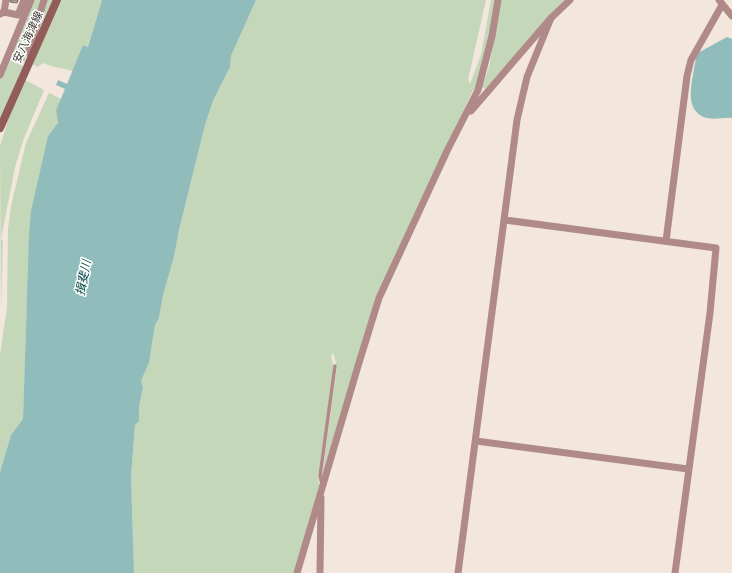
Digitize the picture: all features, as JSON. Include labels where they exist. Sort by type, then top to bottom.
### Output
[{"type":"main road","name":"安八海津線","points":[[0,128],[57,0]]},
{"type":"street","points":[[6,0],[2,13],[18,15],[24,0]]},
{"type":"street","points":[[0,75],[31,0]]},
{"type":"street","points":[[31,57],[29,50],[44,0]]},
{"type":"street","points":[[297,573],[379,298],[478,90],[492,36],[498,0]]},
{"type":"street","points":[[463,120],[550,18],[570,0]]},
{"type":"street","points":[[666,242],[687,76],[691,60],[721,2],[732,16]]},
{"type":"street","points":[[458,573],[505,220],[516,120],[526,77],[550,18]]},
{"type":"street","points":[[505,220],[716,248],[710,313],[675,573]]},
{"type":"street","points":[[476,441],[688,469]]},
{"type":"street","points":[[320,573],[322,486]]},
{"type":"lane","points":[[322,486],[320,476],[335,366]]},
{"type":"green space","points":[[34,0],[41,0],[25,62],[11,56]]},
{"type":"green space","points":[[46,0],[54,0],[32,48]]},
{"type":"green space","points":[[62,0],[102,0],[88,47],[84,45],[73,71],[43,63],[38,67],[32,64]]},
{"type":"green space","points":[[256,0],[486,0],[468,80],[470,84],[481,55],[491,0],[495,0],[489,37],[475,90],[473,90],[376,297],[322,476],[337,367],[333,352],[331,357],[334,366],[318,477],[319,486],[294,573],[134,573],[131,477],[135,425],[139,421],[139,407],[143,387],[141,381],[149,363],[155,325],[159,318],[163,295],[174,257],[179,230],[205,125],[213,101],[230,67],[231,56]]},
{"type":"green space","points":[[501,0],[565,0],[485,89],[482,87],[489,67]]},
{"type":"green space","points":[[9,60],[23,66],[0,119],[0,79]]},
{"type":"green space","points":[[25,80],[44,90],[24,138],[15,167],[1,239],[3,241],[1,310],[0,146],[11,111]]},
{"type":"green space","points":[[49,93],[61,99],[56,110],[58,123],[56,127],[27,301],[23,419],[11,435],[0,472],[0,355],[7,307],[8,229],[11,206],[26,143]]},
{"type":"water","name":"揖斐川","points":[[102,0],[256,0],[231,56],[230,67],[213,101],[205,125],[179,230],[174,257],[163,295],[159,318],[155,325],[149,363],[141,381],[143,387],[139,407],[139,421],[135,425],[131,477],[134,573],[0,573],[0,472],[11,435],[23,419],[31,211],[48,136],[58,123],[56,110],[65,89],[56,85],[58,80],[67,84],[83,45],[88,47]]},
{"type":"water","points":[[727,37],[732,39],[732,118],[707,118],[698,114],[693,107],[691,99],[696,54]]},
{"type":"building","points":[[10,0],[18,0],[17,3],[10,2]]}]
